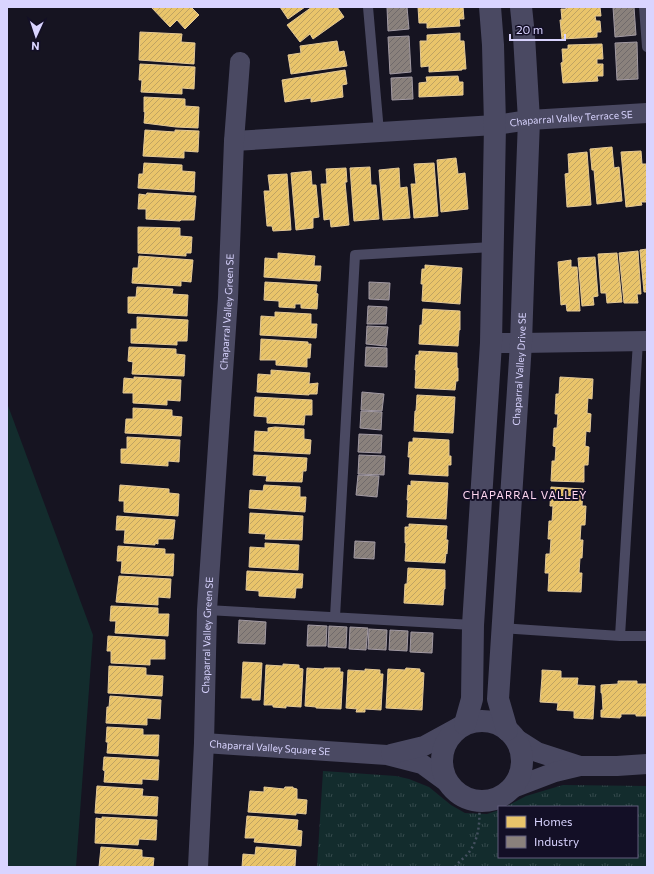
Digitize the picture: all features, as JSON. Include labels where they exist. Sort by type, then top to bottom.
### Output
[{"type":"street","points":[[461,726],[472,699],[473,625],[490,343],[495,125],[493,45],[490,7]]},
{"type":"street","name":"Chaparral Valley Drive SE","points":[[511,734],[498,699],[521,343],[529,120],[521,7]]},
{"type":"street","name":"Chaparral Valley Green SE","points":[[204,743],[207,610],[228,298],[234,141],[240,62]]},
{"type":"street","name":"Chaparral Valley Terrace SE","points":[[495,125],[529,120],[647,113]]},
{"type":"street","points":[[234,141],[495,125]]},
{"type":"street","points":[[490,343],[642,341]]},
{"type":"street","points":[[513,788],[519,775],[522,761],[520,748],[506,728],[497,723],[483,720],[473,721],[461,726],[451,734],[442,752],[444,774],[454,791],[467,800],[479,802],[499,798],[513,788],[555,772],[580,766],[647,764]]},
{"type":"street","name":"Chaparral Valley Square SE","points":[[387,755],[424,746],[461,726]]},
{"type":"street","points":[[511,734],[537,752],[580,766]]},
{"type":"street","name":"Chaparral Valley Square SE","points":[[198,867],[204,743],[387,755],[422,764],[448,783]]},
{"type":"lane","points":[[368,7],[379,132]]},
{"type":"lane","points":[[644,7],[647,47]]},
{"type":"lane","points":[[335,617],[355,255],[492,247]]},
{"type":"lane","points":[[620,636],[642,341]]},
{"type":"lane","points":[[207,610],[473,625]]},
{"type":"lane","points":[[502,628],[620,636],[647,636]]},
{"type":"path","points":[[455,867],[470,851],[477,837],[480,821],[479,802]]},
{"type":"green space","points":[[7,403],[93,635],[76,867],[7,867]]},
{"type":"green space","points":[[323,771],[396,776],[409,779],[429,787],[451,805],[465,813],[487,814],[498,810],[498,858],[638,858],[638,806],[507,806],[526,796],[563,785],[647,786],[647,867],[317,867]]},
{"type":"building: Homes","points":[[151,7],[191,7],[199,15],[185,29],[177,20],[170,27]]},
{"type":"building: Homes","points":[[280,7],[305,7],[288,19]]},
{"type":"building: Homes","points":[[312,7],[337,7],[344,17],[313,39],[310,34],[300,42],[287,25]]},
{"type":"building: Homes","points":[[418,7],[463,7],[464,19],[459,19],[460,26],[427,28],[427,23],[419,23]]},
{"type":"building: Homes","points":[[566,7],[600,7],[601,16],[595,16],[596,21],[600,21],[601,32],[597,32],[597,37],[562,39],[560,20],[562,20],[561,9],[566,9]]},
{"type":"building: Homes","points":[[140,32],[182,34],[181,42],[195,43],[194,64],[139,60]]},
{"type":"building: Homes","points":[[460,33],[460,41],[464,41],[466,69],[429,72],[429,66],[421,67],[420,41],[427,41],[427,35]]},
{"type":"building: Homes","points":[[337,41],[339,52],[344,51],[347,66],[291,74],[288,55],[301,53],[300,46]]},
{"type":"building: Homes","points":[[602,44],[603,59],[597,59],[597,64],[603,64],[603,76],[597,76],[598,81],[563,83],[561,63],[563,62],[562,49],[568,49],[568,45]]},
{"type":"building: Homes","points":[[140,64],[195,67],[194,89],[182,88],[182,94],[141,92],[142,80],[139,80]]},
{"type":"building: Homes","points":[[345,70],[347,84],[342,85],[343,97],[311,102],[311,98],[285,102],[282,80]]},
{"type":"building: Homes","points":[[458,76],[459,82],[463,82],[463,95],[419,97],[419,83],[427,82],[426,77]]},
{"type":"building: Homes","points":[[144,97],[185,99],[185,106],[199,107],[198,128],[144,123]]},
{"type":"building: Homes","points":[[145,130],[175,132],[175,130],[199,131],[198,152],[184,151],[184,158],[143,156]]},
{"type":"building: Homes","points":[[612,147],[614,168],[619,167],[622,201],[597,204],[594,170],[592,170],[590,149]]},
{"type":"building: Homes","points":[[641,151],[642,164],[647,164],[647,202],[641,202],[642,205],[626,207],[621,152]]},
{"type":"building: Homes","points":[[587,152],[591,205],[567,207],[565,174],[569,173],[568,154]]},
{"type":"building: Homes","points":[[456,158],[458,174],[465,173],[468,209],[441,212],[437,160]]},
{"type":"building: Homes","points":[[144,163],[182,165],[182,171],[195,172],[194,192],[138,188],[139,174],[143,174]]},
{"type":"building: Homes","points":[[434,163],[438,216],[414,218],[411,184],[416,184],[414,164]]},
{"type":"building: Homes","points":[[370,167],[371,185],[376,185],[379,219],[354,221],[350,168]]},
{"type":"building: Homes","points":[[346,168],[347,182],[345,182],[349,225],[331,227],[330,219],[324,220],[321,184],[327,184],[326,169]]},
{"type":"building: Homes","points":[[399,168],[400,188],[407,187],[410,218],[383,220],[379,170]]},
{"type":"building: Homes","points":[[311,171],[312,185],[316,185],[319,217],[313,218],[313,228],[296,230],[291,173]]},
{"type":"building: Homes","points":[[287,174],[291,230],[273,231],[272,226],[267,226],[264,191],[270,191],[268,175]]},
{"type":"building: Homes","points":[[147,193],[196,196],[194,220],[180,221],[146,219],[146,209],[138,209],[139,194],[146,195]]},
{"type":"building: Homes","points":[[138,227],[180,228],[180,236],[192,237],[191,253],[186,253],[186,256],[138,253]]},
{"type":"building: Homes","points":[[647,249],[647,292],[644,292],[640,250]]},
{"type":"building: Homes","points":[[638,251],[641,294],[637,294],[638,303],[624,303],[619,253]]},
{"type":"building: Homes","points":[[278,253],[315,256],[314,266],[321,266],[320,281],[264,277],[265,258],[278,259]]},
{"type":"building: Homes","points":[[617,253],[622,302],[607,303],[606,293],[601,293],[598,254]]},
{"type":"building: Homes","points":[[139,256],[193,260],[191,282],[181,281],[181,286],[132,283],[133,268],[138,268]]},
{"type":"building: Homes","points":[[595,257],[598,296],[593,297],[594,305],[582,306],[578,258]]},
{"type":"building: Homes","points":[[571,260],[571,267],[577,267],[580,311],[567,311],[566,304],[561,305],[558,262]]},
{"type":"building: Homes","points":[[425,265],[462,268],[460,304],[422,301],[422,269],[425,269]]},
{"type":"building: Homes","points":[[265,282],[317,285],[317,309],[301,308],[301,304],[295,304],[295,308],[279,307],[279,301],[264,300]]},
{"type":"building: Homes","points":[[137,287],[173,289],[172,294],[188,295],[187,316],[128,313],[128,297],[136,297]]},
{"type":"building: Homes","points":[[423,309],[460,311],[458,346],[419,344]]},
{"type":"building: Homes","points":[[275,312],[311,314],[311,324],[317,324],[316,338],[260,335],[261,316],[275,317]]},
{"type":"building: Homes","points":[[137,317],[188,320],[187,341],[177,341],[177,345],[131,343],[131,329],[137,329]]},
{"type":"building: Homes","points":[[261,339],[308,342],[308,344],[311,344],[310,358],[307,358],[307,367],[276,365],[276,360],[260,360]]},
{"type":"building: Homes","points":[[129,347],[176,349],[176,354],[185,355],[184,376],[132,374],[133,362],[128,361]]},
{"type":"building: Homes","points":[[419,351],[457,353],[458,381],[456,381],[455,390],[415,388],[416,355],[419,355]]},
{"type":"building: Homes","points":[[271,370],[310,373],[309,384],[318,383],[317,394],[309,395],[257,392],[258,374],[271,375]]},
{"type":"building: Homes","points":[[134,377],[181,380],[180,401],[167,400],[167,405],[133,403],[133,393],[123,393],[124,378],[134,379]]},
{"type":"building: Homes","points":[[560,377],[593,379],[592,399],[588,398],[587,413],[591,414],[590,432],[586,431],[585,446],[589,447],[588,465],[584,465],[584,482],[551,481],[552,461],[555,461],[556,447],[553,446],[554,428],[557,428],[558,414],[555,414],[556,394],[559,394]]},
{"type":"building: Homes","points":[[417,395],[455,397],[453,433],[414,431]]},
{"type":"building: Homes","points":[[255,397],[312,400],[312,415],[305,415],[304,425],[267,423],[267,417],[254,416]]},
{"type":"building: Homes","points":[[133,408],[172,410],[172,416],[182,417],[181,436],[125,433],[126,419],[133,419]]},
{"type":"building: Homes","points":[[268,428],[304,429],[304,439],[311,440],[310,454],[254,451],[255,431],[268,432]]},
{"type":"building: Homes","points":[[127,437],[180,440],[179,462],[168,461],[168,466],[121,463],[121,449],[127,449]]},
{"type":"building: Homes","points":[[413,438],[449,440],[449,456],[451,456],[451,465],[448,465],[448,476],[409,474],[409,442],[413,442]]},
{"type":"building: Homes","points":[[254,455],[307,458],[306,471],[303,471],[302,482],[266,481],[267,476],[253,475]]},
{"type":"building: Homes","points":[[411,481],[448,483],[446,519],[407,517],[408,485],[411,486]]},
{"type":"building: Homes","points":[[120,485],[169,489],[169,493],[179,494],[178,516],[124,512],[124,501],[119,501]]},
{"type":"building: Homes","points":[[264,485],[300,487],[300,497],[306,497],[305,512],[249,508],[250,490],[263,491]]},
{"type":"building: Homes","points":[[551,487],[583,489],[582,506],[586,506],[585,525],[581,525],[580,540],[583,540],[579,573],[582,573],[581,592],[548,591],[549,573],[545,573],[546,554],[550,554],[551,539],[548,539],[549,521],[552,521],[553,506],[550,506]]},
{"type":"building: Homes","points":[[250,513],[303,516],[302,540],[265,539],[266,534],[249,533]]},
{"type":"building: Homes","points":[[117,516],[175,520],[173,539],[158,539],[158,544],[155,543],[155,545],[124,543],[125,530],[116,530]]},
{"type":"building: Homes","points":[[409,524],[447,526],[446,540],[448,540],[445,563],[405,561],[405,527],[409,527]]},
{"type":"building: Homes","points":[[265,543],[299,545],[298,570],[249,567],[250,547],[265,548]]},
{"type":"building: Homes","points":[[118,546],[165,549],[165,554],[174,554],[173,576],[121,573],[122,561],[117,561]]},
{"type":"building: Homes","points":[[408,568],[445,570],[443,605],[404,603]]},
{"type":"building: Homes","points":[[247,571],[303,574],[302,588],[296,588],[295,598],[259,596],[259,591],[246,590]]},
{"type":"building: Homes","points":[[119,576],[171,579],[170,598],[158,597],[158,605],[116,602]]},
{"type":"building: Homes","points":[[111,606],[158,608],[158,614],[169,614],[168,636],[115,633],[116,621],[110,621]]},
{"type":"building: Homes","points":[[108,636],[165,640],[165,659],[150,659],[150,665],[111,663],[111,651],[107,651]]},
{"type":"building: Homes","points":[[243,662],[262,663],[260,700],[241,698]]},
{"type":"building: Homes","points":[[283,664],[299,665],[299,668],[303,669],[301,707],[286,706],[286,708],[273,707],[273,705],[264,705],[266,665],[283,666]]},
{"type":"building: Homes","points":[[109,666],[146,668],[146,675],[163,676],[162,696],[108,693]]},
{"type":"building: Homes","points":[[307,668],[340,668],[340,672],[343,672],[341,709],[305,706]]},
{"type":"building: Homes","points":[[406,668],[420,669],[420,672],[424,673],[422,710],[386,708],[388,669],[405,670]]},
{"type":"building: Homes","points":[[365,669],[380,670],[380,674],[383,674],[381,710],[365,709],[365,712],[356,712],[357,709],[346,708],[348,670],[365,671]]},
{"type":"building: Homes","points":[[542,670],[561,671],[561,678],[578,678],[577,685],[595,686],[593,719],[574,718],[574,711],[557,710],[558,703],[540,702]]},
{"type":"building: Homes","points":[[618,681],[637,681],[637,684],[647,684],[647,716],[621,714],[620,718],[601,717],[601,710],[603,710],[601,685],[618,684]]},
{"type":"building: Homes","points":[[110,696],[161,700],[160,719],[147,718],[147,725],[106,723],[107,707],[109,707]]},
{"type":"building: Homes","points":[[107,727],[143,729],[143,735],[159,735],[158,756],[107,753]]},
{"type":"building: Homes","points":[[104,757],[159,760],[158,780],[142,779],[142,784],[104,782]]},
{"type":"building: Homes","points":[[97,786],[143,789],[142,796],[158,797],[157,816],[95,813]]},
{"type":"building: Homes","points":[[264,787],[284,789],[285,787],[293,787],[297,789],[297,799],[307,800],[306,814],[296,813],[296,815],[248,812],[250,791],[264,792]]},
{"type":"building: Homes","points":[[247,816],[298,820],[297,830],[302,831],[301,846],[254,842],[255,838],[245,838]]},
{"type":"building: Homes","points":[[102,817],[157,820],[156,840],[139,839],[138,845],[95,843],[96,818],[102,819]]},
{"type":"building: Homes","points":[[101,847],[142,850],[142,857],[154,858],[153,867],[99,867]]},
{"type":"building: Homes","points":[[256,847],[296,850],[295,866],[242,867],[243,854],[255,855]]},
{"type":"building: Industry","points":[[387,7],[407,7],[409,29],[388,31]]},
{"type":"building: Industry","points":[[613,7],[634,7],[636,35],[615,37]]},
{"type":"building: Industry","points":[[409,36],[411,72],[390,74],[388,37]]},
{"type":"building: Industry","points":[[637,42],[638,79],[617,80],[615,43]]},
{"type":"building: Industry","points":[[412,77],[413,99],[392,100],[391,78]]},
{"type":"building: Industry","points":[[369,282],[390,283],[389,300],[369,299]]},
{"type":"building: Industry","points":[[368,306],[387,307],[386,324],[367,324]]},
{"type":"building: Industry","points":[[367,326],[388,327],[386,346],[366,344]]},
{"type":"building: Industry","points":[[366,347],[387,348],[387,367],[365,366]]},
{"type":"building: Industry","points":[[362,392],[384,394],[382,411],[361,410]]},
{"type":"building: Industry","points":[[361,411],[382,412],[381,430],[360,428]]},
{"type":"building: Industry","points":[[359,434],[382,435],[381,453],[358,452]]},
{"type":"building: Industry","points":[[359,455],[385,456],[384,475],[358,474]]},
{"type":"building: Industry","points":[[358,475],[379,476],[377,497],[356,495]]},
{"type":"building: Industry","points":[[355,541],[375,542],[374,559],[354,558]]},
{"type":"building: Industry","points":[[239,620],[266,622],[265,644],[238,643]]},
{"type":"building: Industry","points":[[308,625],[327,626],[326,646],[307,646]]},
{"type":"building: Industry","points":[[329,626],[347,627],[346,648],[328,647]]},
{"type":"building: Industry","points":[[350,627],[368,628],[366,650],[349,649]]},
{"type":"building: Industry","points":[[369,629],[387,630],[386,650],[368,649]]},
{"type":"building: Industry","points":[[390,630],[408,631],[407,651],[389,650]]},
{"type":"building: Industry","points":[[411,632],[433,633],[432,653],[410,652]]},
{"type":"district","name":"CHAPARRAL VALLEY","points":[[525,494]]}]
